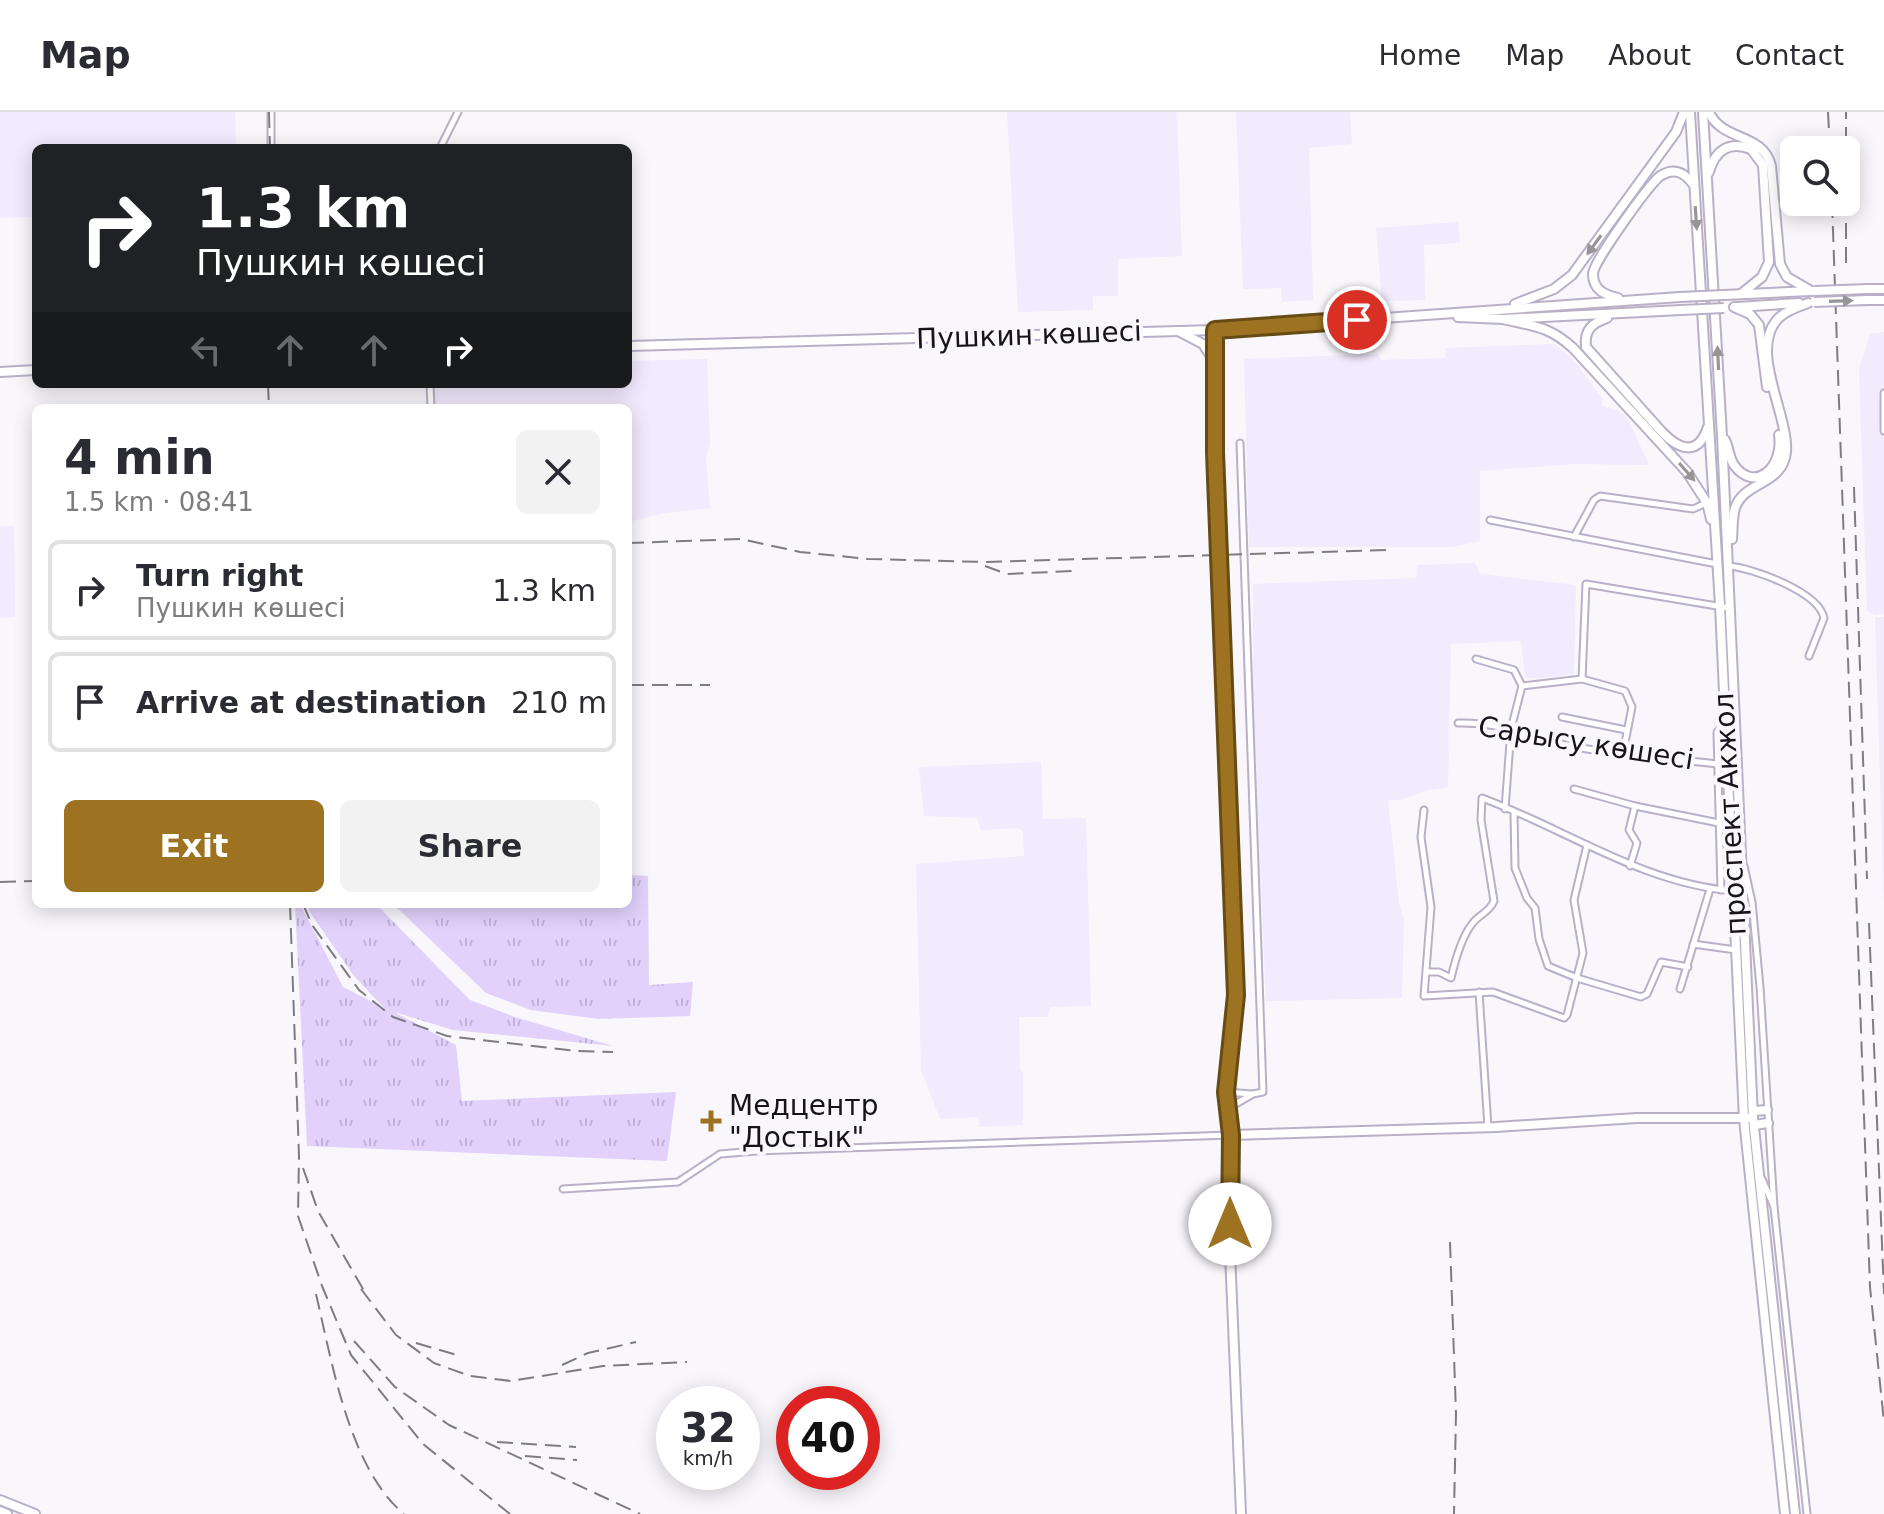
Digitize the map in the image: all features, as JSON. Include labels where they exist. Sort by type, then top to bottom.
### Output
[{"type":"main road","name":"проспект Акжол","points":[[1687,112],[1742,859],[1751,1118],[1778,1394],[1785,1514]]},
{"type":"main road","points":[[1505,308],[1548,292],[1572,275],[1676,132],[1687,112]]},
{"type":"main road","name":"проспект Акжол","points":[[1706,112],[1729,566],[1725,607],[1726,723],[1736,950],[1778,1394],[1795,1514]]},
{"type":"main road","points":[[1706,112],[1720,128],[1751,140],[1768,157],[1780,264],[1787,277],[1813,291]]},
{"type":"main road","points":[[1708,185],[1713,160],[1726,148],[1746,147],[1756,153],[1762,162],[1769,262],[1760,279],[1741,294]]},
{"type":"main road","points":[[1626,300],[1599,291],[1593,274],[1595,266],[1660,176],[1678,171],[1694,185]]},
{"type":"main road","points":[[1429,316],[1626,300],[1884,289]]},
{"type":"main road","points":[[1429,316],[1503,319],[1884,300]]},
{"type":"main road","points":[[1728,555],[1735,508],[1740,499],[1777,474],[1785,457],[1785,440],[1771,383],[1768,341],[1771,330],[1777,319],[1811,302]]},
{"type":"main road","points":[[1722,436],[1734,465],[1747,475],[1766,474],[1777,462],[1780,441],[1764,375],[1759,325],[1750,314],[1734,307]]},
{"type":"main road","points":[[1619,314],[1595,322],[1590,327],[1585,340],[1589,353],[1673,444],[1695,446],[1705,435],[1709,423]]},
{"type":"main road","name":"Пушкин көшесі","points":[[632,346],[1215,330],[1429,316]]},
{"type":"main road","points":[[1503,319],[1536,325],[1567,342],[1687,472],[1707,503],[1716,537]]},
{"type":"main road","points":[[1176,330],[1199,341],[1214,361]]},
{"type":"main road","points":[[1215,330],[1236,995],[1226,1092],[1231,1135],[1230,1253],[1241,1514]]},
{"type":"main road","points":[[0,372],[32,370]]},
{"type":"main road","points":[[1751,1118],[1767,1110]]},
{"type":"main road","points":[[1231,1135],[1488,1127],[1637,1118],[1751,1118],[1768,1123]]},
{"type":"main road","points":[[0,1500],[35,1514]]},
{"type":"main road","points":[[0,1511],[7,1514]]},
{"type":"street","points":[[271,112],[271,144]]},
{"type":"street","points":[[442,144],[458,112]]},
{"type":"street","points":[[1884,393],[1884,431]]},
{"type":"street","points":[[1226,1092],[1263,1092],[1240,443]]},
{"type":"street","points":[[1574,538],[1594,500],[1600,496],[1693,509],[1707,503]]},
{"type":"street","points":[[1490,520],[1718,564]]},
{"type":"street","points":[[1729,566],[1765,574],[1818,604],[1824,618],[1809,656]]},
{"type":"street","points":[[1582,679],[1586,584],[1725,607]]},
{"type":"street","points":[[1476,659],[1514,670],[1522,686],[1511,729],[1505,809]]},
{"type":"street","points":[[1522,686],[1582,679],[1625,691],[1632,707],[1623,753]]},
{"type":"street","points":[[1562,717],[1626,730]]},
{"type":"street","name":"Сарысу көшесі","points":[[1458,723],[1499,725],[1558,743],[1717,764],[1717,732],[1726,723]]},
{"type":"street","points":[[1717,764],[1721,890]]},
{"type":"street","points":[[1574,789],[1635,806],[1719,823]]},
{"type":"street","points":[[1450,993],[1454,962],[1470,927],[1488,912],[1494,901],[1481,820],[1482,798],[1630,866],[1710,889],[1733,891]]},
{"type":"street","points":[[1630,866],[1637,843],[1629,830],[1635,806]]},
{"type":"street","points":[[1424,810],[1421,837],[1431,907],[1424,996],[1493,992],[1559,1019],[1567,1015],[1583,945],[1574,893],[1587,845]]},
{"type":"street","points":[[1514,812],[1515,868],[1527,898],[1535,908],[1539,939],[1548,966],[1641,997],[1647,994],[1661,962],[1688,967]]},
{"type":"street","points":[[1742,859],[1752,902],[1774,1207],[1807,1514]]},
{"type":"street","points":[[1680,989],[1710,889]]},
{"type":"street","points":[[1693,944],[1736,950]]},
{"type":"street","points":[[1427,972],[1439,972],[1451,978]]},
{"type":"street","points":[[1479,992],[1488,1127]]},
{"type":"street","points":[[1227,1109],[1253,1094]]},
{"type":"street","points":[[563,1189],[678,1182],[720,1154],[756,1151],[1231,1135]]},
{"type":"street","points":[[1758,1171],[1774,1207]]},
{"type":"shaded area","points":[[0,112],[235,112],[236,144],[32,144],[32,217],[0,218]]},
{"type":"shaded area","points":[[1007,112],[1177,112],[1182,256],[1118,259],[1118,296],[1093,296],[1093,310],[1018,312]]},
{"type":"shaded area","points":[[1236,112],[1350,112],[1352,144],[1309,148],[1313,300],[1282,302],[1281,288],[1243,289]]},
{"type":"shaded area","points":[[1458,222],[1460,243],[1424,245],[1425,300],[1382,301],[1376,228]]},
{"type":"shaded area","points":[[1884,332],[1884,614],[1875,615],[1867,611],[1859,369],[1870,334]]},
{"type":"shaded area","points":[[1554,344],[1571,357],[1602,398],[1602,406],[1618,410],[1629,421],[1649,465],[1574,464],[1480,471],[1480,541],[1452,547],[1249,547],[1244,359],[1379,354],[1381,360],[1446,358],[1445,348]]},
{"type":"shaded area","points":[[707,359],[710,444],[706,457],[710,508],[665,513],[632,521],[632,404],[435,404],[435,388],[632,388],[632,361]]},
{"type":"shaded area","points":[[0,526],[14,526],[15,617],[0,618]]},
{"type":"shaded area","points":[[1475,563],[1480,574],[1576,585],[1574,674],[1525,678],[1521,641],[1451,644],[1448,787],[1400,800],[1388,800],[1399,903],[1404,921],[1402,998],[1266,1001],[1253,720],[1253,584],[1416,578],[1417,565]]},
{"type":"shaded area","points":[[1875,617],[1884,617],[1884,908]]},
{"type":"shaded area","points":[[1041,762],[1043,819],[1086,818],[1091,1006],[1050,1007],[1048,1017],[1019,1017],[1023,1125],[979,1127],[978,1117],[940,1119],[921,1070],[916,864],[1024,856],[1023,831],[1018,828],[981,830],[977,818],[924,816],[919,767]]},
{"type":"green space","points":[[632,875],[648,876],[649,985],[693,982],[690,1016],[598,1019],[531,1010],[486,993],[397,908],[632,908]]},
{"type":"green space","points":[[295,908],[302,908],[343,987],[384,1008],[354,976],[308,908],[380,908],[470,1000],[515,1017],[613,1046],[453,1030],[394,1012],[456,1045],[462,1101],[676,1092],[667,1161],[307,1146]]},
{"type":"railway","points":[[269,112],[270,144]]},
{"type":"railway","points":[[1828,112],[1829,136]]},
{"type":"railway","points":[[1846,112],[1846,263]]},
{"type":"railway","points":[[1832,216],[1870,1287],[1884,1422]]},
{"type":"railway","points":[[268,388],[269,404]]},
{"type":"railway","points":[[1854,487],[1867,879]]},
{"type":"railway","points":[[632,543],[741,539],[800,552],[868,559],[984,562],[1386,550]]},
{"type":"railway","points":[[985,566],[1007,574],[1072,571]]},
{"type":"railway","points":[[632,685],[710,685]]},
{"type":"railway","points":[[0,882],[32,881]]},
{"type":"railway","points":[[290,908],[299,1156],[298,1216],[322,1286],[351,1355],[423,1444],[510,1514]]},
{"type":"railway","points":[[305,908],[312,925],[359,990],[393,1017],[447,1036],[577,1051],[613,1052]]},
{"type":"railway","points":[[1869,923],[1884,1294]]},
{"type":"railway","points":[[303,1168],[318,1211],[367,1296]]},
{"type":"railway","points":[[1450,1242],[1456,1413],[1454,1514]]},
{"type":"railway","points":[[361,1289],[396,1335],[434,1363],[470,1376],[511,1381],[603,1366],[687,1362]]},
{"type":"railway","points":[[316,1294],[336,1381],[356,1442],[369,1470],[385,1494],[404,1514]]},
{"type":"railway","points":[[354,1341],[395,1387],[449,1425],[640,1514]]},
{"type":"railway","points":[[562,1365],[588,1353],[636,1342]]},
{"type":"railway","points":[[416,1343],[457,1355]]},
{"type":"railway","points":[[497,1442],[576,1447]]},
{"type":"railway","points":[[525,1456],[577,1460]]},
{"type":"place","name":"Медцентр \"Достык\"","points":[[711,1121]]},
{"type":"route","points":[[1230,1224],[1231,1135],[1226,1092],[1236,995],[1215,452],[1215,330],[1357,320]]}]
